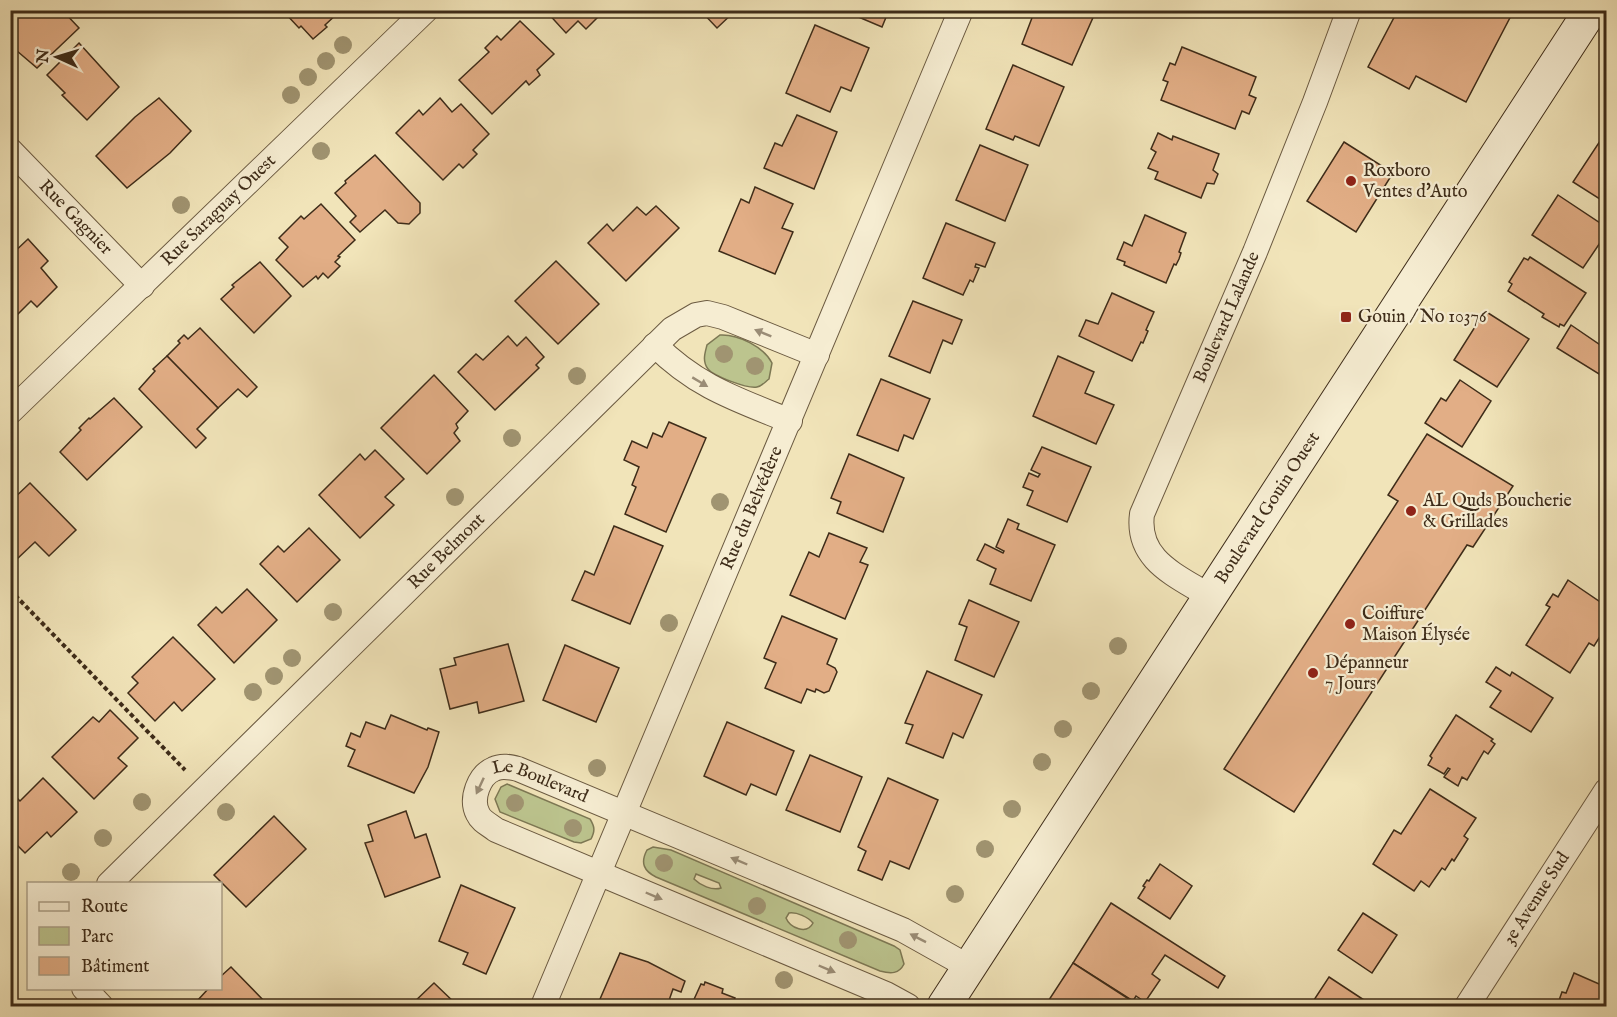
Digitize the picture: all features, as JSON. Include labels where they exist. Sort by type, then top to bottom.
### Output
[{"type":"main road","name":"Boulevard Gouin Ouest","points":[[944,1006],[1591,10]]},
{"type":"street","name":"Rue Saraguay Ouest","points":[[10,412],[426,10]]},
{"type":"street","name":"Rue du Belvédère","points":[[543,1006],[961,10]]},
{"type":"street","name":"Boulevard Lalande","points":[[1209,596],[1161,565],[1152,556],[1141,536],[1142,514],[1255,252],[1349,10]]},
{"type":"street","name":"Rue Gagnier","points":[[10,150],[142,286]]},
{"type":"street","name":"Rue Belmont","points":[[111,882],[655,345],[684,320],[707,313],[818,355]]},
{"type":"street","points":[[655,345],[679,368],[706,386],[790,421]]},
{"type":"street","name":"Le Boulevard","points":[[908,1006],[885,994],[490,826],[478,814],[475,802],[478,787],[487,773],[496,767],[518,769],[903,930],[969,967]]},
{"type":"street","name":"3e Avenue Sud","points":[[1467,1006],[1606,791]]},
{"type":"street","points":[[86,990],[101,1006]]},
{"type":"path","points":[[10,590],[204,790]]},
{"type":"green space","points":[[720,335],[742,339],[763,352],[772,363],[769,379],[760,386],[753,387],[711,372],[705,363],[705,351],[707,345]]},
{"type":"green space","points":[[507,784],[590,819],[594,829],[591,839],[581,843],[574,842],[500,812],[495,799],[501,787]]},
{"type":"green space","points":[[653,847],[671,850],[894,946],[900,950],[904,964],[900,970],[894,972],[880,971],[656,877],[644,866],[647,850]],"holes":[[[696,874],[719,883],[721,888],[714,889],[703,885],[694,879]],[[789,913],[802,915],[813,923],[807,929],[799,929],[788,922],[786,918]]]},
{"type":"building","points":[[10,10],[62,10],[79,28],[37,68],[10,45]]},
{"type":"building","points":[[286,10],[351,10],[344,17],[339,12],[313,39],[284,12]]},
{"type":"building","points":[[545,10],[594,10],[599,16],[586,29],[578,21],[566,33]]},
{"type":"building","points":[[700,10],[736,10],[717,28]]},
{"type":"building","points":[[842,10],[889,10],[882,27]]},
{"type":"building","points":[[1035,10],[1089,10],[1095,13],[1072,65],[1022,44]]},
{"type":"building","points":[[1398,10],[1514,10],[1466,102],[1416,76],[1409,89],[1368,67]]},
{"type":"building","points":[[520,21],[554,54],[537,70],[540,75],[529,85],[526,81],[492,114],[459,80],[489,52],[485,48],[497,36],[501,40]]},
{"type":"building","points":[[815,25],[869,48],[851,91],[841,87],[830,112],[786,93]]},
{"type":"building","points":[[79,43],[119,87],[87,120],[62,95],[65,93],[47,75]]},
{"type":"building","points":[[1182,47],[1256,77],[1249,95],[1256,98],[1249,114],[1242,111],[1235,129],[1161,100],[1168,82],[1163,80],[1170,63],[1175,65]]},
{"type":"building","points":[[1013,65],[1064,87],[1039,146],[1015,136],[1013,140],[986,129]]},
{"type":"building","points":[[159,98],[191,131],[170,153],[127,188],[96,156],[135,117]]},
{"type":"building","points":[[440,98],[452,112],[461,104],[489,134],[473,150],[477,154],[463,168],[459,164],[443,180],[396,133],[419,110],[423,115]]},
{"type":"building","points":[[797,115],[837,132],[814,189],[764,168],[775,143],[782,146]]},
{"type":"building","points":[[1158,133],[1172,140],[1173,136],[1219,154],[1213,170],[1218,174],[1214,184],[1207,183],[1201,198],[1155,179],[1158,172],[1148,168],[1156,152],[1151,149]]},
{"type":"building","points":[[1600,141],[1605,145],[1606,143],[1606,203],[1573,182]]},
{"type":"building","points":[[1344,142],[1393,173],[1356,232],[1307,201]]},
{"type":"building","points":[[980,145],[1028,165],[1005,221],[956,200]]},
{"type":"building","points":[[375,155],[420,203],[420,213],[409,224],[398,223],[385,210],[360,232],[350,222],[356,216],[335,193],[346,183],[345,181]]},
{"type":"building","points":[[755,187],[793,204],[782,228],[793,232],[775,274],[719,251],[741,199],[749,203]]},
{"type":"building","points":[[1558,195],[1606,227],[1606,234],[1583,268],[1532,235]]},
{"type":"building","points":[[321,204],[355,240],[338,256],[340,257],[335,262],[340,266],[328,278],[323,273],[318,279],[316,276],[303,287],[276,260],[288,247],[279,238],[301,216],[304,219]]},
{"type":"building","points":[[656,206],[679,228],[626,281],[588,243],[607,224],[613,231],[637,207],[646,215]]},
{"type":"building","points":[[1145,215],[1186,233],[1179,252],[1181,253],[1179,259],[1176,265],[1174,264],[1166,283],[1124,265],[1125,262],[1117,259],[1124,242],[1132,246]]},
{"type":"building","points":[[946,223],[995,243],[985,267],[976,264],[975,267],[979,268],[973,282],[970,280],[963,295],[923,278]]},
{"type":"building","points":[[28,239],[48,261],[41,268],[57,287],[37,307],[31,301],[10,322],[10,256]]},
{"type":"building","points":[[1530,257],[1586,293],[1564,326],[1560,324],[1559,327],[1542,317],[1544,314],[1508,291],[1512,284],[1509,282],[1524,258],[1528,260]]},
{"type":"building","points":[[556,261],[599,304],[558,344],[515,301]]},
{"type":"building","points":[[260,262],[291,296],[254,333],[221,299],[234,287],[232,285]]},
{"type":"building","points":[[1112,293],[1154,312],[1143,343],[1141,342],[1132,361],[1079,336],[1086,320],[1098,324]]},
{"type":"building","points":[[913,301],[962,320],[952,344],[943,340],[930,373],[889,356]]},
{"type":"building","points":[[1485,311],[1529,339],[1497,387],[1454,360]]},
{"type":"building","points":[[1571,325],[1606,349],[1606,362],[1599,374],[1557,348]]},
{"type":"building","points":[[200,328],[257,387],[247,397],[238,389],[218,408],[167,356],[180,343],[178,341],[184,335],[188,339]]},
{"type":"building","points":[[508,336],[517,346],[526,337],[544,357],[536,365],[539,368],[495,410],[458,372],[476,354],[483,360]]},
{"type":"building","points":[[167,356],[218,408],[197,429],[206,438],[196,448],[139,389],[155,371],[153,369]]},
{"type":"building","points":[[1058,356],[1094,372],[1085,393],[1114,405],[1096,444],[1033,416]]},
{"type":"building","points":[[434,375],[468,411],[456,424],[458,428],[454,433],[460,441],[427,474],[381,428]]},
{"type":"building","points":[[881,379],[930,399],[913,439],[904,435],[898,451],[857,435]]},
{"type":"building","points":[[1460,380],[1491,401],[1462,447],[1425,423],[1441,398],[1446,401]]},
{"type":"building","points":[[114,398],[142,427],[87,480],[60,452],[89,418]]},
{"type":"building","points":[[669,422],[706,438],[666,532],[625,514],[636,487],[632,485],[639,467],[624,460],[632,441],[647,448],[653,433],[662,437]]},
{"type":"building","points":[[1427,434],[1513,486],[1473,547],[1467,545],[1294,812],[1224,769],[1398,501],[1388,495]]},
{"type":"building","points":[[1042,447],[1091,467],[1067,522],[1027,505],[1033,491],[1023,487],[1029,473],[1038,477],[1040,474],[1031,470]]},
{"type":"building","points":[[375,450],[404,479],[385,497],[394,505],[360,538],[319,495],[360,454],[365,460]]},
{"type":"building","points":[[849,454],[904,478],[883,532],[837,513],[841,502],[831,498]]},
{"type":"building","points":[[30,483],[76,530],[49,556],[35,542],[17,559],[10,553],[10,502]]},
{"type":"building","points":[[1008,519],[1019,524],[1017,529],[1055,545],[1031,601],[990,584],[996,569],[977,560],[985,544],[1003,553],[1004,551],[996,547]]},
{"type":"building","points":[[614,526],[663,546],[630,624],[572,600],[585,571],[594,575]]},
{"type":"building","points":[[309,528],[340,560],[297,602],[260,564],[278,546],[284,552]]},
{"type":"building","points":[[829,533],[867,548],[860,562],[868,565],[845,619],[790,595],[809,552],[819,557]]},
{"type":"building","points":[[1568,580],[1606,606],[1606,627],[1594,646],[1589,643],[1570,673],[1526,645],[1550,607],[1546,605],[1553,594],[1558,597]]},
{"type":"building","points":[[247,589],[277,620],[234,663],[198,625],[216,607],[222,613]]},
{"type":"building","points":[[969,600],[1019,622],[994,677],[955,660],[967,627],[959,624]]},
{"type":"building","points":[[782,616],[837,639],[827,664],[835,668],[837,672],[829,691],[824,693],[816,689],[815,692],[807,689],[801,703],[765,688],[776,663],[764,658]]},
{"type":"building","points":[[173,637],[215,679],[182,711],[174,702],[155,721],[128,693],[138,683],[132,677]]},
{"type":"building","points":[[508,644],[524,701],[479,713],[477,702],[450,709],[440,669],[456,665],[454,658]]},
{"type":"building","points":[[565,645],[619,668],[596,722],[543,700]]},
{"type":"building","points":[[1496,667],[1510,676],[1512,672],[1553,698],[1531,732],[1490,707],[1501,691],[1486,682]]},
{"type":"building","points":[[927,671],[982,695],[963,738],[953,733],[943,758],[906,743],[913,725],[905,723]]},
{"type":"building","points":[[110,710],[138,738],[118,758],[127,766],[94,799],[52,757],[93,717],[99,722]]},
{"type":"building","points":[[391,715],[427,730],[428,728],[439,732],[428,767],[414,793],[348,766],[355,750],[346,746],[351,733],[360,737],[366,722],[385,729]]},
{"type":"building","points":[[1456,715],[1493,739],[1491,741],[1495,744],[1488,754],[1484,751],[1467,780],[1462,777],[1458,786],[1444,777],[1450,769],[1448,768],[1444,774],[1428,765],[1432,758],[1430,756]]},
{"type":"building","points":[[727,722],[794,751],[776,795],[751,784],[746,795],[704,776]]},
{"type":"building","points":[[810,755],[862,777],[840,832],[786,810]]},
{"type":"building","points":[[43,778],[77,812],[51,837],[47,832],[25,853],[10,838],[10,791],[20,801]]},
{"type":"building","points":[[888,778],[938,800],[909,869],[890,861],[882,880],[858,870],[866,851],[858,847]]},
{"type":"building","points":[[1430,789],[1476,818],[1464,836],[1468,839],[1454,861],[1452,859],[1445,870],[1442,868],[1429,887],[1421,881],[1414,891],[1373,864],[1394,830],[1401,834]]},
{"type":"building","points":[[406,811],[415,838],[426,834],[440,877],[385,897],[365,843],[373,841],[368,825]]},
{"type":"building","points":[[274,816],[306,849],[246,907],[214,875]]},
{"type":"building","points":[[1160,864],[1192,886],[1170,919],[1138,898],[1145,887],[1143,886]]},
{"type":"building","points":[[10,871],[17,877],[10,883]]},
{"type":"building","points":[[461,885],[515,908],[486,974],[463,964],[468,953],[439,941]]},
{"type":"building","points":[[1111,903],[1225,976],[1218,988],[1165,955],[1152,974],[1160,980],[1145,1002],[1136,996],[1133,1001],[1073,963]]},
{"type":"building","points":[[1363,913],[1397,935],[1372,973],[1338,950]]},
{"type":"building","points":[[620,953],[648,962],[685,981],[681,992],[673,989],[667,1006],[597,1006]]},
{"type":"building","points":[[1073,963],[1135,1003],[1132,1006],[1045,1006]]},
{"type":"building","points":[[231,967],[267,1004],[265,1006],[203,1006],[197,1001],[207,990],[222,990],[222,975]]},
{"type":"building","points":[[1574,973],[1606,987],[1604,1006],[1557,1006],[1562,992],[1566,993]]},
{"type":"building","points":[[1329,977],[1364,1000],[1359,1006],[1310,1006]]},
{"type":"building","points":[[705,982],[723,989],[722,993],[735,998],[733,1003],[741,1006],[691,1006],[701,984],[704,985]]},
{"type":"building","points":[[434,983],[458,1006],[410,1006]]},
{"type":"place","name":"Roxboro Ventes d'Auto","points":[[1351,181]]},
{"type":"place","name":"Gouin / No 10376","points":[[1346,317]]},
{"type":"place","name":"AL Quds Boucherie & Grillades","points":[[1411,511]]},
{"type":"place","name":"Coiffure Maison Élysée","points":[[1350,624]]},
{"type":"place","name":"Dépanneur 7 Jours","points":[[1313,673]]}]
